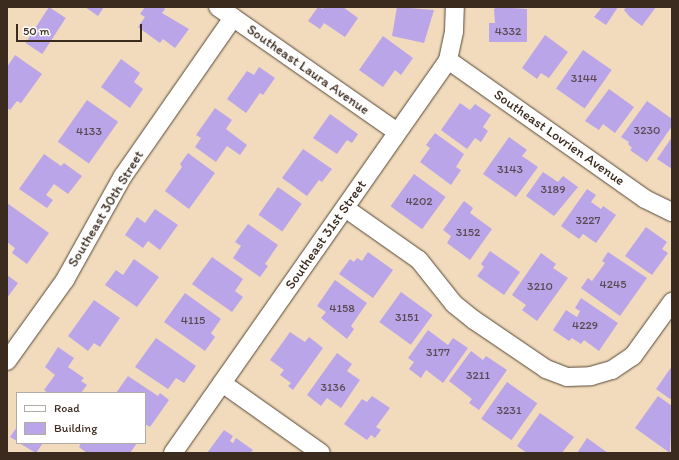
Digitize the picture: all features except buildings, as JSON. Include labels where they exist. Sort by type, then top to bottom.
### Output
[{"type":"street","name":"Southeast Laura Avenue","points":[[218,7],[397,132]]},
{"type":"street","name":"Southeast 31st Street","points":[[173,453],[448,60],[454,31],[455,7]]},
{"type":"street","name":"Southeast 30th Street","points":[[7,361],[65,280],[123,176],[233,18]]},
{"type":"street","name":"Southeast Lovrien Avenue","points":[[448,60],[645,199],[672,212]]},
{"type":"street","points":[[345,208],[419,260],[454,304],[546,369],[567,377],[590,376],[612,370],[633,356],[672,302]]},
{"type":"street","points":[[222,383],[320,453]]}]
